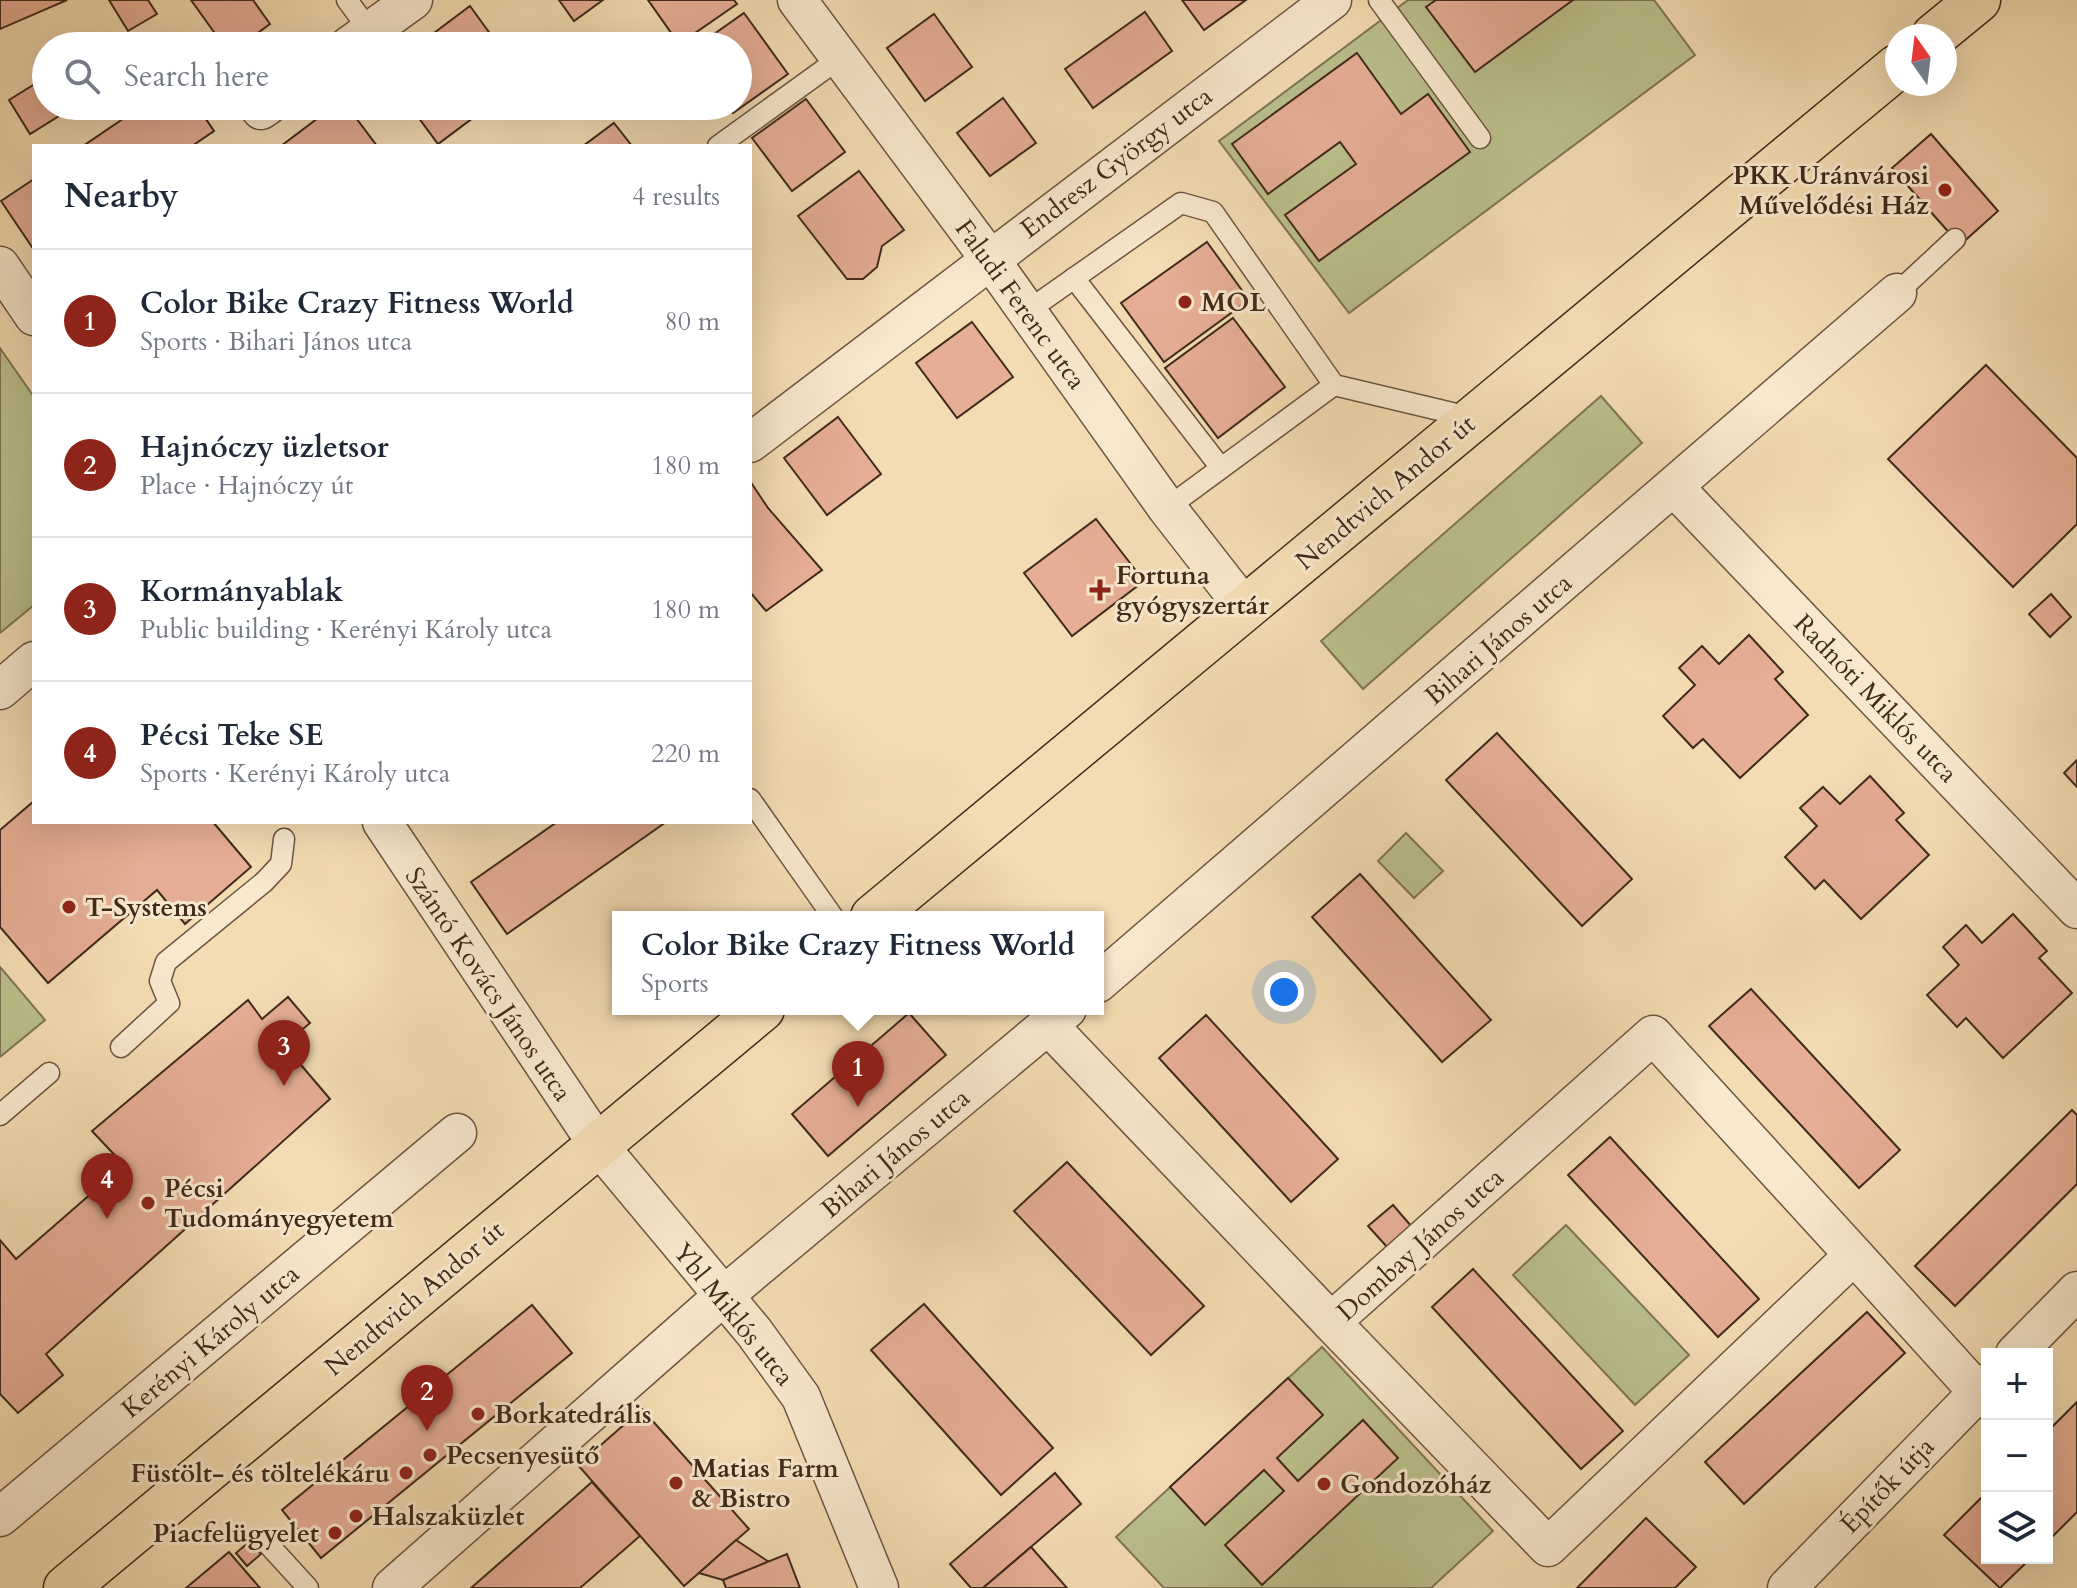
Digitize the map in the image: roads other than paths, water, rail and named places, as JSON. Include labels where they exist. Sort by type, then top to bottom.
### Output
[{"type":"main road","points":[[1949,24],[1978,0]]},
{"type":"main road","name":"Nendtvich Andor út","points":[[880,911],[1885,77]]},
{"type":"main road","name":"Nendtvich Andor út","points":[[66,1588],[755,1015]]},
{"type":"street","points":[[368,32],[413,0]]},
{"type":"street","name":"Faludi Ferenc utca","points":[[797,0],[989,258],[1167,508],[1245,608]]},
{"type":"street","name":"Endresz György utca","points":[[752,441],[989,258],[1332,0]]},
{"type":"street","points":[[0,266],[32,313]]},
{"type":"street","name":"Bihari János utca","points":[[1104,978],[1674,487],[1838,340],[1897,293]]},
{"type":"street","name":"Radnóti Miklós utca","points":[[1674,487],[2077,909]]},
{"type":"street","points":[[0,690],[32,663]]},
{"type":"street","name":"Szántó Kovács János utca","points":[[383,824],[598,1145]]},
{"type":"street","points":[[1057,1017],[1331,1322]]},
{"type":"street","name":"Bihari János utca","points":[[392,1588],[722,1297],[1057,1017]]},
{"type":"street","name":"Dombay János utca","points":[[1854,1255],[1548,1547],[1331,1322],[1653,1035],[1854,1255],[1981,1386]]},
{"type":"street","name":"Kerényi Károly utca","points":[[0,1517],[457,1133]]},
{"type":"street","name":"Ybl Miklós utca","points":[[598,1145],[754,1332],[801,1397],[879,1588]]},
{"type":"street","points":[[2021,1348],[2077,1291]]},
{"type":"street","name":"Építők útja","points":[[1787,1588],[1981,1390]]},
{"type":"lane","points":[[347,0],[358,32]]},
{"type":"lane","points":[[1379,0],[1480,138]]},
{"type":"lane","points":[[721,144],[840,58]]},
{"type":"lane","points":[[1026,312],[1181,203],[1213,212],[1334,385],[1473,418]]},
{"type":"lane","points":[[1897,293],[1955,239]]},
{"type":"lane","points":[[1074,278],[1221,468]]},
{"type":"lane","points":[[1167,508],[1334,385]]},
{"type":"lane","points":[[752,802],[829,911]]},
{"type":"lane","points":[[121,1047],[169,1003],[160,981],[166,962],[264,882],[281,864],[284,839]]},
{"type":"lane","points":[[0,1115],[49,1073]]},
{"type":"lane","points":[[267,1543],[308,1588]]},
{"type":"place","name":"PKK Uránvárosi Művelődési Ház","points":[[1945,190]]},
{"type":"place","name":"MOL","points":[[1185,302]]},
{"type":"place","name":"Fortuna gyógyszertár","points":[[1100,590]]},
{"type":"place","name":"T-Systems","points":[[69,907]]},
{"type":"place","name":"Kormányablak","points":[[284,1086]]},
{"type":"place","name":"Color Bike Crazy Fitness World","points":[[858,1107]]},
{"type":"place","name":"Pécsi Tudományegyetem","points":[[148,1203]]},
{"type":"place","name":"Pécsi Teke SE","points":[[107,1219]]},
{"type":"place","name":"Borkatedrális","points":[[478,1414]]},
{"type":"place","name":"Hajnóczy üzletsor","points":[[427,1431]]},
{"type":"place","name":"Pecsenyesütő","points":[[430,1455]]},
{"type":"place","name":"Füstölt- és töltelékáru","points":[[406,1473]]},
{"type":"place","name":"Matias Farm & Bistro","points":[[676,1483]]},
{"type":"place","name":"Gondozóház","points":[[1324,1484]]},
{"type":"place","name":"Halszaküzlet","points":[[356,1516]]},
{"type":"place","name":"Piacfelügyelet","points":[[335,1533]]}]
